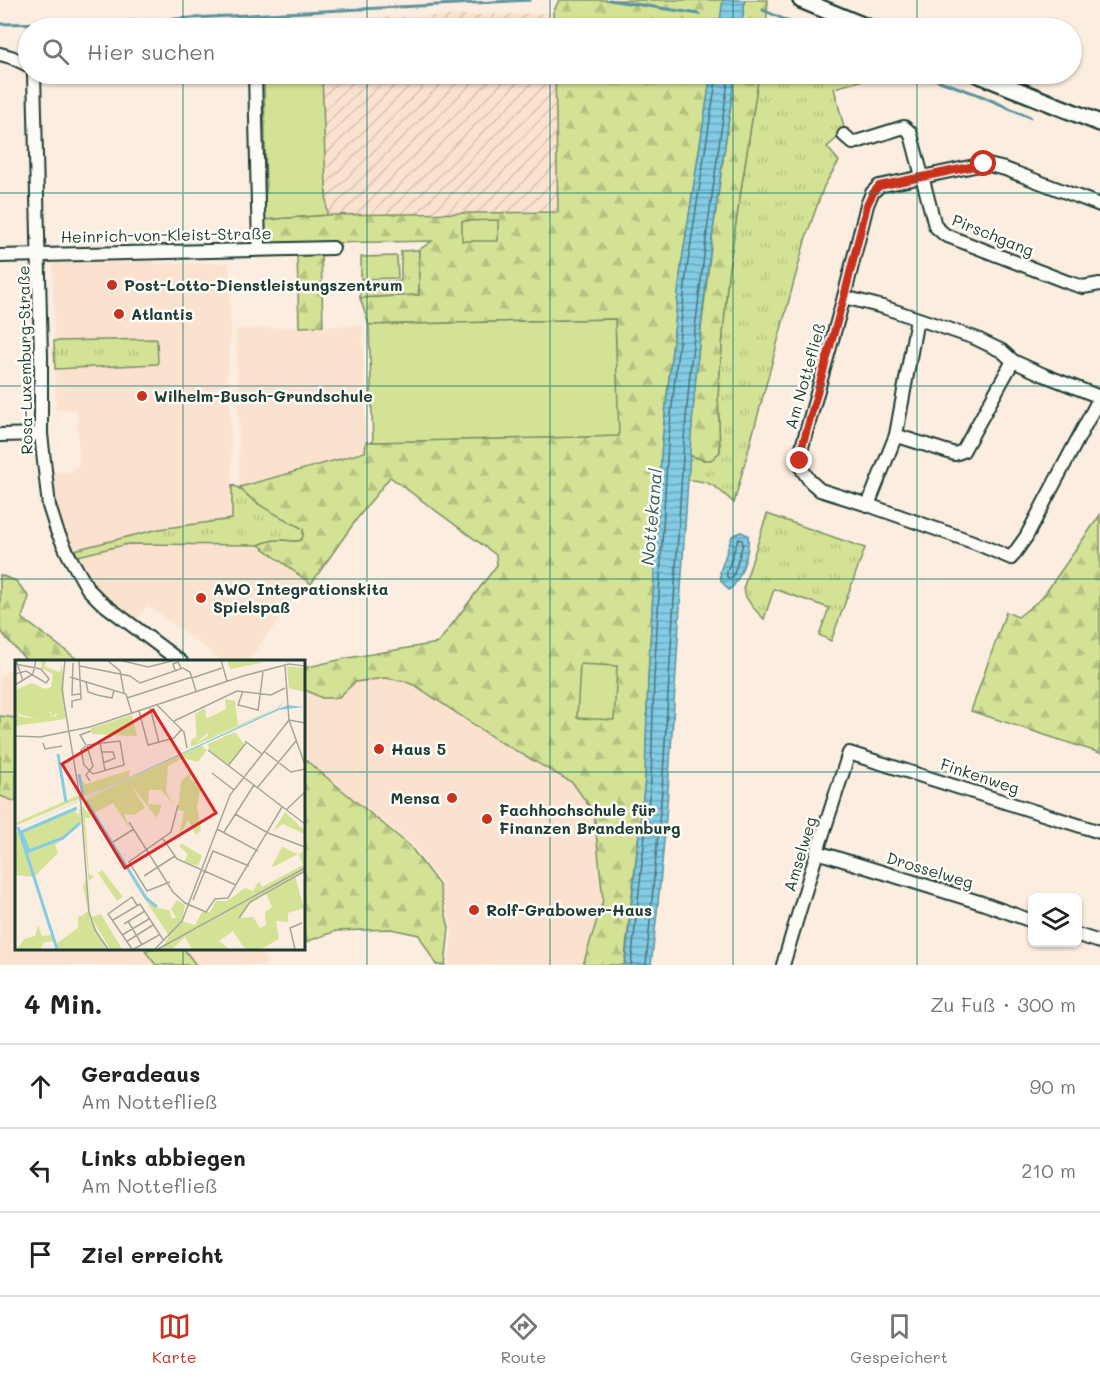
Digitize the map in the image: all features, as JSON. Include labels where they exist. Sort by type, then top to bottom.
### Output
[{"type":"main road","points":[[801,0],[844,18]]},
{"type":"main road","points":[[1002,84],[1100,123]]},
{"type":"street","points":[[0,54],[18,60]]},
{"type":"street","name":"Rosa-Luxemburg-Straße","points":[[34,84],[41,434],[49,506],[57,531],[88,589],[101,602],[178,660]]},
{"type":"street","points":[[255,84],[259,249]]},
{"type":"street","name":"Pirschgang","points":[[844,135],[852,143],[904,127],[910,132],[935,226],[945,235],[1067,282],[1083,287],[1100,284]]},
{"type":"street","name":"Am Nottefließ","points":[[1100,205],[995,165],[984,164],[879,186],[867,205],[800,461],[803,471],[820,490],[868,505],[1011,558],[1026,537],[1100,397]]},
{"type":"street","name":"Heinrich-von-Kleist-Straße","points":[[0,256],[333,248]]},
{"type":"street","points":[[844,297],[883,307],[975,338],[1002,351],[1013,361],[1100,397]]},
{"type":"street","points":[[868,505],[896,435],[917,319]]},
{"type":"street","points":[[896,435],[955,454],[963,451],[1013,361]]},
{"type":"street","points":[[0,435],[41,434]]},
{"type":"street","name":"Finkenweg","points":[[849,753],[1100,832]]},
{"type":"street","name":"Amselweg","points":[[783,965],[849,753]]},
{"type":"street","name":"Drosselweg","points":[[817,852],[1028,920]]},
{"type":"street","points":[[1082,937],[1100,942]]},
{"type":"shaded area","points":[[553,13],[553,18],[360,18]]},
{"type":"shaded area","points":[[322,84],[555,84],[558,212],[327,215]]},
{"type":"shaded area","name":"Wilhelm-Busch-Grundschule","points":[[155,258],[155,264],[229,263],[231,333],[227,377],[232,519],[158,529],[74,550],[59,513],[53,472],[72,472],[73,467],[79,467],[77,410],[56,410],[55,369],[157,364],[157,340],[54,341],[53,260]]},
{"type":"shaded area","points":[[362,325],[366,452],[240,487],[236,329]]},
{"type":"shaded area","name":"AWO Integrationskita Spielspaß","points":[[128,544],[259,545],[308,581],[249,660],[221,660],[148,605],[136,620],[98,591],[78,556]]},
{"type":"shaded area","points":[[15,665],[15,718],[0,716],[0,677]]},
{"type":"shaded area","name":"Fachhochschule für Finanzen Brandenburg","points":[[385,678],[404,681],[416,686],[497,740],[573,783],[594,812],[603,900],[583,965],[448,965],[452,929],[440,883],[413,845],[304,759],[304,689],[322,698],[338,698],[355,682]]},
{"type":"shaded area","points":[[0,796],[15,802],[15,950],[261,950],[268,965],[0,965]]},
{"type":"green space","points":[[559,0],[723,0],[720,18],[553,18],[553,13]]},
{"type":"green space","points":[[745,0],[768,0],[767,18],[742,18]]},
{"type":"green space","points":[[264,84],[322,84],[327,215],[261,220],[260,197],[266,193]]},
{"type":"green space","points":[[555,84],[709,84],[681,267],[662,442],[648,678],[645,779],[624,965],[583,965],[603,900],[594,813],[573,783],[497,740],[416,686],[404,681],[385,678],[355,682],[338,698],[322,698],[304,689],[304,668],[438,643],[497,565],[496,555],[390,477],[356,520],[311,584],[259,545],[275,540],[299,541],[302,539],[303,529],[253,500],[240,487],[365,452],[366,442],[618,436],[615,319],[369,325],[360,298],[419,295],[419,250],[432,241],[272,244],[265,238],[261,220],[327,215],[558,212]]},
{"type":"green space","points":[[734,84],[757,84],[728,274],[718,395],[720,452],[711,460],[704,460],[689,455],[697,362]]},
{"type":"green space","points":[[757,84],[849,84],[834,88],[845,131],[827,147],[839,161],[824,186],[806,237],[734,503],[713,486],[702,481],[688,480],[689,455],[704,460],[720,452],[718,395],[728,274]]},
{"type":"green space","points":[[498,220],[498,241],[462,241],[462,221]]},
{"type":"green space","points":[[419,250],[419,295],[360,298],[360,291],[375,291],[375,282],[401,281],[401,251]]},
{"type":"green space","points":[[297,253],[321,253],[323,326],[299,327]]},
{"type":"green space","points":[[397,256],[398,278],[361,279],[361,257]]},
{"type":"green space","points":[[615,319],[619,436],[373,442],[369,325]]},
{"type":"green space","points":[[157,339],[158,364],[55,369],[54,341]]},
{"type":"green space","points":[[232,485],[256,502],[303,529],[302,539],[299,541],[273,540],[259,545],[128,544],[78,556],[74,550],[159,529],[232,519]]},
{"type":"green space","points":[[767,514],[865,548],[831,641],[819,635],[829,608],[774,589],[764,619],[747,598],[743,589]]},
{"type":"green space","points":[[1100,515],[1100,753],[971,711],[1006,612],[1018,617],[1042,598]]},
{"type":"green space","points":[[0,575],[16,581],[29,597],[22,618],[78,660],[26,660],[0,629]]},
{"type":"green space","points":[[580,664],[617,666],[614,720],[577,718]]},
{"type":"green space","points":[[0,716],[15,718],[15,802],[0,796]]},
{"type":"green space","points":[[304,759],[410,846],[439,885],[449,928],[445,965],[436,965],[419,935],[391,929],[336,931],[304,943]]},
{"type":"green space","points":[[185,950],[196,965],[156,965],[145,951]]},
{"type":"water","points":[[723,0],[745,0],[742,18],[720,18]]},
{"type":"water","points":[[709,84],[734,84],[697,365],[672,736],[661,877],[651,965],[625,965],[645,779],[648,678],[662,442],[681,267]]},
{"type":"water","points":[[741,532],[748,535],[746,556],[741,573],[729,590],[721,581],[720,572],[732,536]]},
{"type":"waterway","points":[[192,18],[530,0]]},
{"type":"waterway","points":[[609,0],[699,14]]},
{"type":"waterway","points":[[763,10],[781,18]]},
{"type":"waterway","points":[[0,24],[18,24]]},
{"type":"waterway","points":[[948,84],[1030,117]]},
{"type":"place","name":"Post-Lotto-Dienstleistungszentrum","points":[[112,285]]},
{"type":"place","name":"Atlantis","points":[[119,314]]},
{"type":"place","name":"Wilhelm-Busch-Grundschule","points":[[142,396]]},
{"type":"place","name":"AWO Integrationskita Spielspaß","points":[[201,598]]},
{"type":"place","name":"Haus 5","points":[[379,749]]},
{"type":"place","name":"Mensa","points":[[452,798]]},
{"type":"place","name":"Fachhochschule für Finanzen Brandenburg","points":[[487,819]]},
{"type":"place","name":"Rolf-Grabower-Haus","points":[[474,910]]},
{"type":"route","points":[[800,461],[867,205],[873,193],[879,186],[984,164]]},
{"type":"water label","name":"Nottekanal","points":[[652,517]]}]
